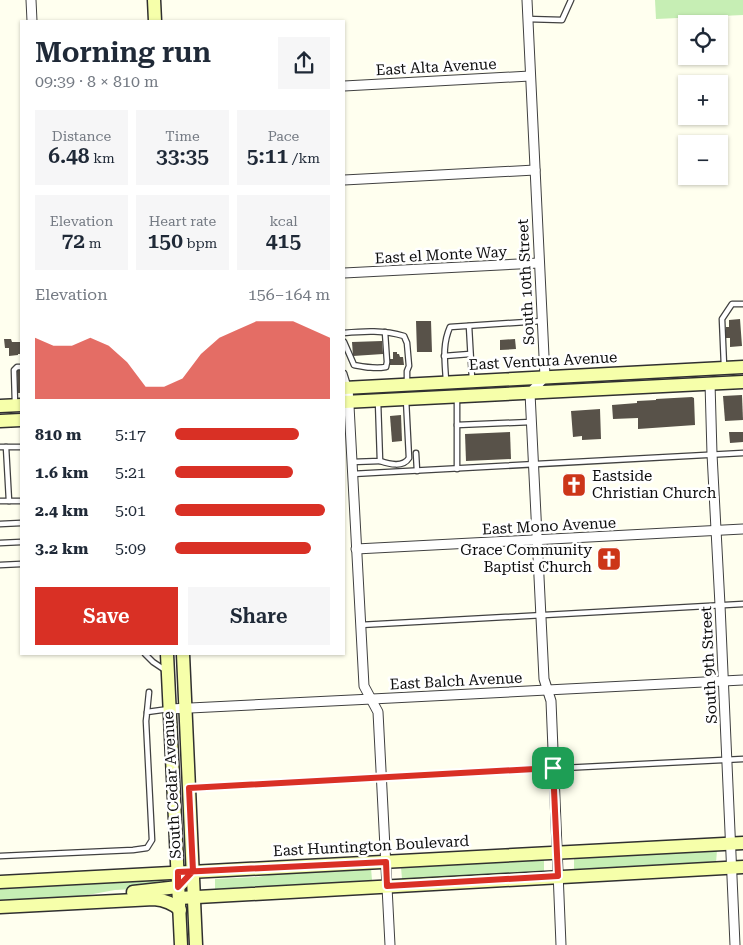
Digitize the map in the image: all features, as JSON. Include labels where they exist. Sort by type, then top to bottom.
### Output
[{"type":"main road","points":[[154,0],[155,20]]},
{"type":"main road","name":"East Ventura Avenue","points":[[346,387],[743,367]]},
{"type":"main road","name":"East Ventura Avenue","points":[[346,402],[743,382]]},
{"type":"main road","points":[[0,406],[18,405]]},
{"type":"main road","points":[[0,421],[20,420]]},
{"type":"main road","name":"South Cedar Avenue","points":[[168,655],[181,945]]},
{"type":"main road","name":"South Cedar Avenue","points":[[182,655],[196,945]]},
{"type":"main road","name":"East Huntington Boulevard","points":[[0,882],[178,872],[193,875],[302,866],[737,843]]},
{"type":"main road","points":[[61,903],[114,894],[179,898],[737,867]]},
{"type":"main road","points":[[0,907],[154,899],[171,904],[179,898],[193,875]]},
{"type":"street","points":[[31,0],[32,20]]},
{"type":"street","name":"South 10th Street","points":[[527,0],[544,377]]},
{"type":"street","name":"East Alta Avenue","points":[[345,86],[530,76]]},
{"type":"street","points":[[345,180],[535,170]]},
{"type":"street","name":"East el Monte Way","points":[[345,273],[539,263]]},
{"type":"street","points":[[544,377],[530,393],[544,679],[551,701],[561,945]]},
{"type":"street","name":"South 9th Street","points":[[710,383],[727,760],[737,843],[735,945]]},
{"type":"street","points":[[346,387],[364,686],[378,712],[390,945]]},
{"type":"street","name":"East Mono Avenue","points":[[356,549],[743,529]]},
{"type":"street","name":"East Balch Avenue","points":[[170,708],[743,680]]},
{"type":"lane","points":[[527,19],[562,20],[571,0]]},
{"type":"lane","points":[[724,368],[722,318],[732,304],[743,304]]},
{"type":"lane","points":[[446,382],[445,338],[450,327],[542,321]]},
{"type":"lane","points":[[469,326],[472,381]]},
{"type":"lane","points":[[345,333],[377,331],[404,336],[407,343],[409,366],[407,384]]},
{"type":"lane","points":[[345,344],[354,364],[367,368],[380,368],[386,366],[387,362],[385,332]]},
{"type":"lane","points":[[444,356],[470,354]]},
{"type":"lane","points":[[18,405],[14,370],[20,367]]},
{"type":"lane","points":[[457,396],[457,469]]},
{"type":"lane","points":[[352,462],[380,461],[388,464],[402,464],[406,462],[409,458],[406,399]]},
{"type":"lane","points":[[378,401],[380,461]]},
{"type":"lane","points":[[457,425],[531,422]]},
{"type":"lane","points":[[0,448],[20,446]]},
{"type":"lane","points":[[6,447],[9,501]]},
{"type":"lane","points":[[416,453],[417,471]]},
{"type":"lane","points":[[352,474],[743,453]]},
{"type":"lane","points":[[0,502],[20,501]]},
{"type":"lane","points":[[0,524],[20,524]]},
{"type":"lane","points":[[0,543],[20,542]]},
{"type":"lane","points":[[0,565],[20,564]]},
{"type":"lane","points":[[360,625],[743,604]]},
{"type":"lane","points":[[145,655],[168,672]]},
{"type":"lane","points":[[0,856],[147,848],[152,840],[146,721],[149,692]]},
{"type":"lane","points":[[147,712],[170,708]]},
{"type":"lane","points":[[189,788],[743,759]]},
{"type":"green space","points":[[655,0],[743,0],[743,15],[678,15],[678,18],[656,19]]},
{"type":"green space","points":[[717,850],[716,863],[576,872],[574,869],[574,858]]},
{"type":"green space","points":[[542,858],[544,860],[544,872],[402,879],[401,867]]},
{"type":"green space","points":[[371,868],[371,882],[215,891],[215,879],[257,877],[298,870]]},
{"type":"green space","points":[[164,879],[169,883],[152,888],[115,890],[71,898],[0,901],[0,887]]},
{"type":"building","points":[[740,319],[742,346],[730,347],[730,338],[726,338],[726,327],[729,327],[729,320]]},
{"type":"building","points":[[416,321],[431,321],[432,352],[417,352]]},
{"type":"building","points":[[4,339],[20,342],[20,354],[9,356],[9,348],[5,348]]},
{"type":"building","points":[[515,339],[516,349],[500,350],[500,340]]},
{"type":"building","points":[[382,341],[383,354],[353,356],[352,342]]},
{"type":"building","points":[[393,352],[397,352],[400,357],[403,357],[404,365],[389,365],[389,359],[393,359]]},
{"type":"building","points":[[17,370],[20,370],[20,393],[18,393]]},
{"type":"building","points":[[742,395],[743,420],[725,421],[723,396]]},
{"type":"building","points":[[694,398],[695,425],[638,429],[638,418],[613,419],[612,405],[656,399]]},
{"type":"building","points":[[600,409],[601,439],[582,440],[582,436],[573,437],[571,411]]},
{"type":"building","points":[[401,415],[402,441],[392,442],[390,416]]},
{"type":"building","points":[[510,432],[511,459],[466,461],[465,434]]},
{"type":"building","points":[[729,432],[743,432],[743,442],[730,443]]},
{"type":"place","name":"Eastside Christian Church","points":[[574,485]]},
{"type":"place","name":"Grace Community Baptist Church","points":[[609,559]]},
{"type":"route","points":[[553,768],[189,788],[193,871],[178,887],[178,872],[193,871],[386,862],[387,886],[558,876],[553,768]]}]
